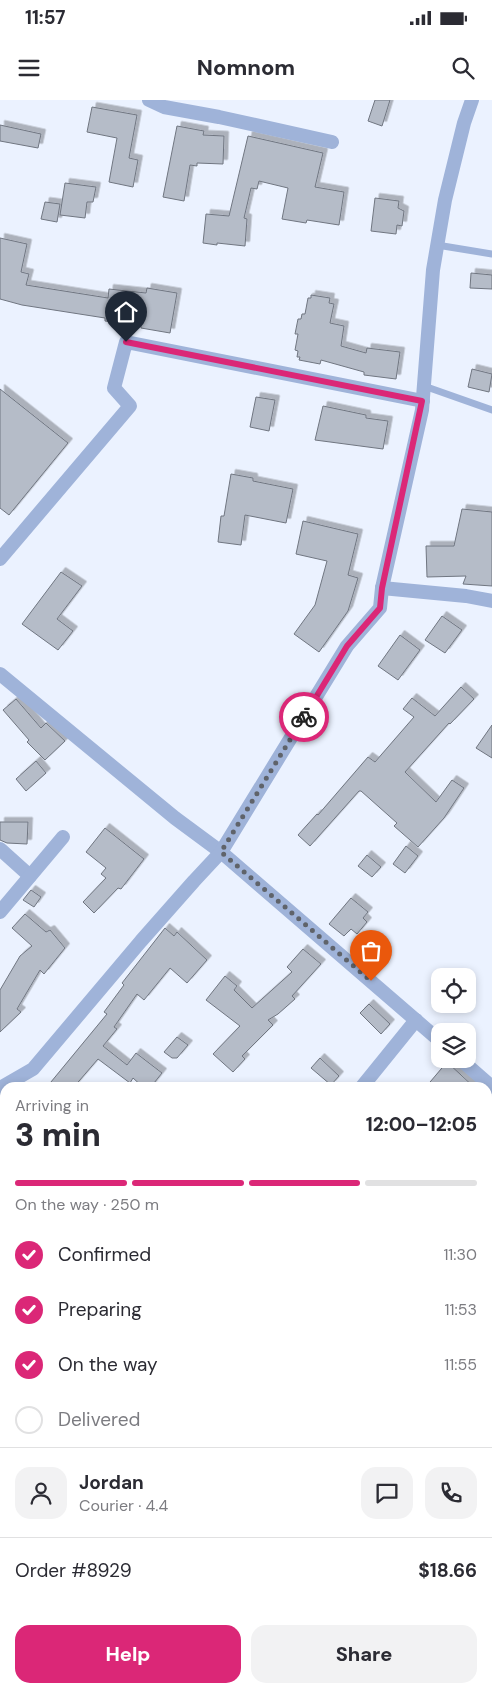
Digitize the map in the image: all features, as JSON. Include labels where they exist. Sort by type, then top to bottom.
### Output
[{"type":"street","points":[[149,100],[164,107],[220,117],[332,142]]},
{"type":"street","points":[[10,1082],[32,1069],[147,933],[221,852],[347,646],[380,608],[382,588],[422,401],[433,270],[445,200],[464,123],[472,100]]},
{"type":"street","points":[[0,559],[130,406],[114,388],[126,342],[422,401]]},
{"type":"street","points":[[382,588],[466,596],[492,601]]},
{"type":"street","points":[[0,674],[175,818],[221,852],[431,1033]]},
{"type":"street","points":[[0,912],[63,837]]},
{"type":"street","points":[[0,849],[30,876]]},
{"type":"street","points":[[367,1082],[416,1020]]},
{"type":"street","points":[[470,1068],[486,1082]]},
{"type":"lane","points":[[437,245],[492,254]]},
{"type":"lane","points":[[424,386],[492,410]]},
{"type":"building","points":[[375,100],[390,100],[382,126],[368,121]]},
{"type":"building","points":[[92,107],[137,115],[129,158],[138,160],[133,187],[109,182],[117,138],[87,132]]},
{"type":"building","points":[[0,125],[41,134],[38,148],[0,141]]},
{"type":"building","points":[[177,126],[204,131],[203,135],[224,136],[223,164],[197,163],[197,166],[190,165],[184,201],[163,197]]},
{"type":"building","points":[[248,136],[323,153],[315,187],[344,192],[339,225],[307,220],[306,223],[282,219],[288,188],[259,181],[257,189],[251,188],[244,218],[247,219],[245,246],[203,243],[206,214],[229,216]]},
{"type":"building","points":[[65,183],[96,187],[93,202],[87,202],[85,218],[60,215]]},
{"type":"building","points":[[375,198],[399,201],[398,208],[404,211],[402,226],[397,225],[396,234],[371,231]]},
{"type":"building","points":[[45,202],[60,204],[57,222],[41,219]]},
{"type":"building","points":[[0,238],[27,244],[21,272],[29,274],[26,285],[108,298],[109,289],[146,293],[147,288],[177,293],[170,333],[141,328],[141,325],[105,321],[105,318],[22,305],[0,299]]},
{"type":"building","points":[[471,273],[492,275],[492,289],[470,288]]},
{"type":"building","points":[[311,295],[330,298],[329,303],[334,304],[330,323],[344,326],[341,346],[366,353],[367,348],[400,352],[396,379],[364,375],[364,372],[321,360],[320,364],[299,360],[300,357],[297,357],[298,351],[295,350],[298,334],[295,334],[298,319],[301,319],[302,314],[305,314],[308,298],[311,298]]},
{"type":"building","points":[[472,369],[492,374],[489,392],[468,387]]},
{"type":"building","points":[[0,389],[68,443],[9,515],[0,508]]},
{"type":"building","points":[[256,397],[275,400],[269,431],[250,427]]},
{"type":"building","points":[[323,406],[366,415],[366,418],[388,421],[383,449],[315,440]]},
{"type":"building","points":[[231,474],[253,478],[253,481],[293,489],[286,523],[245,515],[241,545],[218,542],[221,516],[224,516]]},
{"type":"building","points":[[462,509],[492,512],[492,586],[463,584],[466,576],[427,577],[426,546],[454,546]]},
{"type":"building","points":[[303,521],[358,534],[348,575],[358,578],[348,611],[319,652],[294,634],[315,605],[327,561],[296,554]]},
{"type":"building","points":[[61,572],[82,586],[57,619],[73,631],[58,650],[22,624]]},
{"type":"building","points":[[442,616],[462,630],[445,653],[425,640]]},
{"type":"building","points":[[400,635],[420,650],[398,680],[378,666]]},
{"type":"building","points":[[461,687],[474,699],[449,723],[405,772],[436,802],[452,780],[464,788],[444,818],[418,847],[394,826],[397,823],[361,791],[310,846],[298,835],[318,815],[368,757],[375,762],[414,717],[403,709],[412,698],[435,716]]},
{"type":"building","points":[[16,699],[41,728],[46,723],[65,741],[45,760],[27,742],[29,740],[3,710]]},
{"type":"building","points":[[492,725],[492,758],[476,748]]},
{"type":"building","points":[[36,761],[46,773],[26,791],[16,779]]},
{"type":"building","points":[[0,822],[28,822],[27,844],[7,843],[0,840]]},
{"type":"building","points":[[105,828],[144,859],[121,889],[118,888],[94,913],[83,902],[106,878],[101,874],[106,868],[86,852]]},
{"type":"building","points":[[406,846],[418,856],[405,873],[393,864]]},
{"type":"building","points":[[367,855],[381,867],[372,877],[358,866]]},
{"type":"building","points":[[31,890],[41,897],[34,907],[23,900]]},
{"type":"building","points":[[351,898],[368,912],[363,918],[367,922],[357,934],[351,929],[344,936],[329,924]]},
{"type":"building","points":[[25,914],[46,932],[50,930],[65,948],[44,974],[40,970],[17,1009],[21,1012],[0,1032],[0,990],[20,956],[32,946],[12,928]]},
{"type":"building","points":[[165,928],[174,936],[177,932],[207,960],[187,983],[170,968],[144,1000],[137,994],[114,1027],[117,1029],[103,1046],[127,1065],[136,1053],[162,1073],[155,1082],[137,1082],[133,1078],[129,1082],[98,1059],[78,1082],[51,1082],[107,1014],[104,1012],[124,985],[122,983]]},
{"type":"building","points":[[303,949],[321,964],[292,996],[295,999],[268,1020],[273,1025],[242,1056],[245,1059],[233,1072],[213,1054],[240,1026],[206,1000],[225,976],[237,986],[234,990],[252,1008],[292,972],[287,967]]},
{"type":"building","points":[[369,1004],[390,1024],[381,1034],[360,1013]]},
{"type":"building","points":[[177,1037],[188,1045],[177,1058],[172,1058],[164,1052]]},
{"type":"building","points":[[320,1058],[339,1076],[334,1082],[327,1082],[311,1068]]},
{"type":"building","points":[[442,1068],[453,1068],[469,1082],[430,1082]]},
{"type":"way so far","points":[[304,717],[221,852],[371,981]]},
{"type":"route","points":[[126,342],[422,401],[422,410],[382,588],[380,608],[347,646],[304,717]]}]
